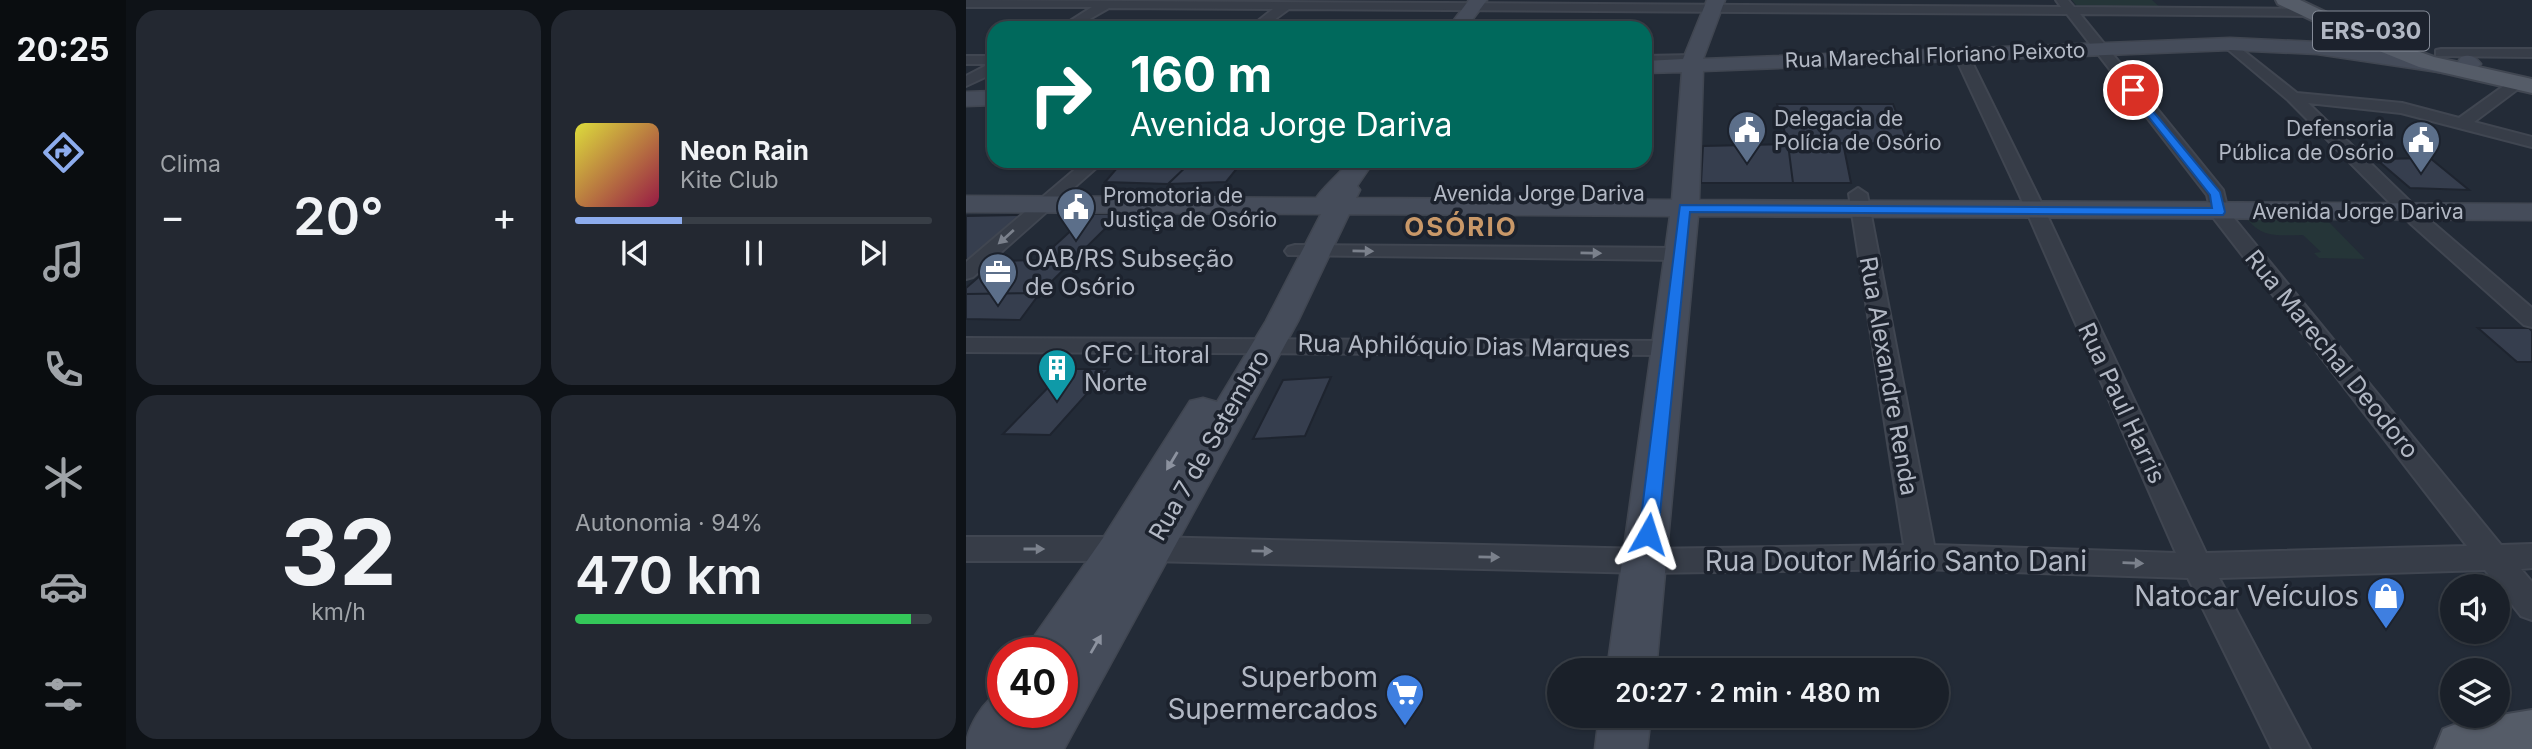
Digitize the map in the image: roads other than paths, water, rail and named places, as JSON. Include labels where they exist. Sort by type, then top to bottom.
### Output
[{"type":"main road","name":"ERS-030","points":[[2285,0],[2443,60],[2467,57],[2527,82]]},
{"type":"main road","name":"ERS-030","points":[[2306,6],[2361,48],[2443,60],[2527,82]]},
{"type":"main road","points":[[2464,749],[2532,738]]},
{"type":"street","points":[[1078,21],[1112,2]]},
{"type":"street","points":[[966,3],[2306,6]]},
{"type":"street","points":[[1265,21],[1290,3]]},
{"type":"street","points":[[1462,21],[1475,3]]},
{"type":"street","points":[[1633,658],[1685,201],[1693,62],[1715,4]]},
{"type":"street","name":"Rua Marechal Deodoro","points":[[2065,5],[2532,606]]},
{"type":"street","points":[[2230,44],[2293,97],[2402,203],[2532,320]]},
{"type":"street","name":"Rua Marechal Floriano Peixoto","points":[[1652,67],[1693,62],[2230,44],[2361,48],[2443,60]]},
{"type":"street","points":[[2467,57],[2532,53]]},
{"type":"street","name":"Rua Paul Harris","points":[[1961,54],[2197,566],[2291,749]]},
{"type":"street","points":[[966,60],[987,60]]},
{"type":"street","points":[[1652,60],[1693,62]]},
{"type":"street","points":[[966,82],[987,71]]},
{"type":"street","points":[[2464,122],[2527,82]]},
{"type":"street","points":[[2293,97],[2378,105],[2464,122],[2532,142]]},
{"type":"street","points":[[966,99],[987,98]]},
{"type":"street","points":[[966,274],[1086,168]]},
{"type":"street","name":"Avenida Jorge Dariva","points":[[966,191],[1051,197]]},
{"type":"street","name":"Avenida Jorge Dariva","points":[[966,204],[1051,197],[1342,191],[1685,201],[2031,203],[2402,203],[2532,195]]},
{"type":"street","name":"Rua 7 de Setembro","points":[[1078,669],[1135,550],[1254,345],[1282,321],[1307,251],[1342,191]]},
{"type":"street","name":"Rua Alexandre Renda","points":[[1858,201],[1921,557]]},
{"type":"street","name":"Avenida Jorge Dariva","points":[[2402,203],[2532,212]]},
{"type":"street","points":[[1307,251],[1678,254]]},
{"type":"street","name":"Rua Aphilóquio Dias Marques","points":[[966,345],[1669,348]]},
{"type":"street","name":"Rua Doutor Mário Santo Dani","points":[[966,549],[1645,561],[1921,557],[2197,566],[2532,556]]},
{"type":"street","name":"Rua 7 de Setembro","points":[[1063,637],[1135,550]]},
{"type":"street","points":[[987,749],[1001,728]]},
{"type":"street","points":[[1036,749],[1048,728]]},
{"type":"street","points":[[1620,749],[1623,728]]},
{"type":"place","name":"Delegacia de Polícia de Osório","points":[[1747,164]]},
{"type":"place","name":"Defensoria Pública de Osório","points":[[2421,174]]},
{"type":"place","name":"Promotoria de Justiça de Osório","points":[[1076,241]]},
{"type":"place","name":"OAB/RS Subseção de Osório","points":[[998,306]]},
{"type":"place","name":"CFC Litoral Norte","points":[[1057,402]]},
{"type":"place","name":"Natocar Veículos","points":[[2386,630]]},
{"type":"place","name":"Superbom Supermercados","points":[[1405,727]]},
{"type":"district","name":"OSÓRIO","points":[[1461,226]]}]
